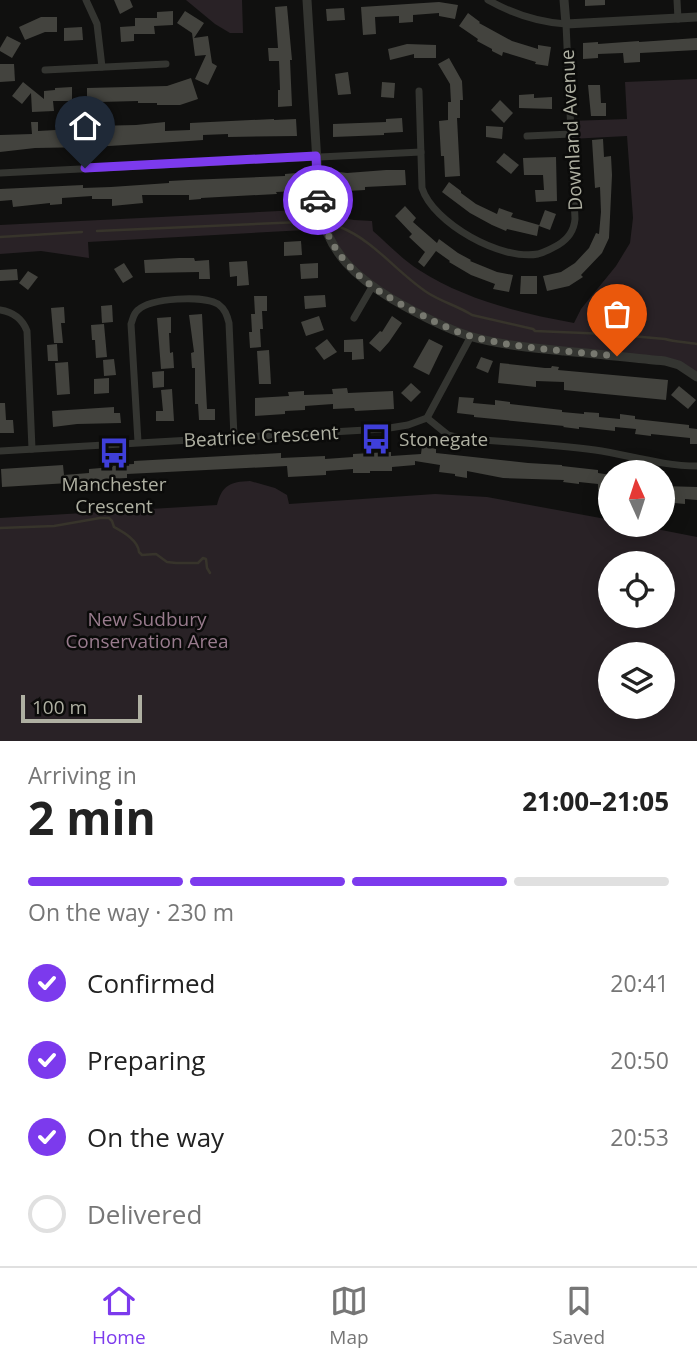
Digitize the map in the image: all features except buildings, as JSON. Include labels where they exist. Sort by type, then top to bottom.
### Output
[{"type":"street","points":[[86,0],[97,24],[102,67]]},
{"type":"street","points":[[307,0],[318,199],[327,232],[345,262],[372,287],[428,318],[471,336],[524,347],[665,361],[679,365],[697,377]]},
{"type":"street","points":[[488,0],[524,17],[566,24],[697,18]]},
{"type":"street","name":"Downland Avenue","points":[[419,91],[422,188],[425,197],[447,220],[468,235],[498,250],[518,254],[548,251],[568,237],[574,226],[565,0]]},
{"type":"street","points":[[677,0],[678,19]]},
{"type":"street","points":[[45,70],[166,64]]},
{"type":"street","points":[[527,136],[571,134]]},
{"type":"street","points":[[0,173],[421,152]]},
{"type":"street","points":[[354,318],[372,287]]},
{"type":"street","points":[[138,442],[131,324],[138,309],[155,301],[206,300],[216,303],[227,315],[234,437]]},
{"type":"street","points":[[0,310],[17,316],[27,331],[32,449]]},
{"type":"street","points":[[471,336],[427,418],[447,435],[589,450],[678,466],[697,466]]},
{"type":"street","name":"Beatrice Crescent","points":[[0,450],[383,429],[408,425],[427,418]]},
{"type":"green space","points":[[186,0],[242,0],[243,33],[230,33]]},
{"type":"green space","points":[[697,79],[697,378],[678,366],[471,337],[371,287],[324,229],[88,242],[89,258],[41,251],[0,254],[0,225],[319,209],[320,214],[372,221],[373,231],[407,262],[455,290],[514,310],[574,323],[581,309],[616,266],[630,243],[633,218],[627,136],[570,139],[570,121],[627,119],[625,82]]},
{"type":"green space","name":"New Sudbury Conservation Area","points":[[250,481],[275,488],[287,495],[289,504],[435,494],[487,497],[598,518],[598,537],[676,537],[676,533],[697,537],[697,741],[0,741],[0,518],[217,505],[221,493],[232,484]]},
{"type":"waterway","points":[[97,231],[301,222]]},
{"type":"waterway","points":[[340,227],[375,248],[416,285],[472,315],[535,331],[608,334],[697,344]]},
{"type":"waterway","points":[[0,237],[82,232]]},
{"type":"waterway","points":[[0,528],[54,526],[109,518],[114,527],[133,540],[142,555],[156,554],[167,562],[176,563],[198,563],[203,558],[206,559],[210,573]]},
{"type":"way so far","points":[[318,200],[332,244],[352,271],[372,287],[407,308],[471,336],[524,347],[617,356]]},
{"type":"place","name":"Stonegate","points":[[376,439]]},
{"type":"place","name":"Manchester Crescent","points":[[114,453]]},
{"type":"route","points":[[85,168],[316,156],[318,200]]}]
